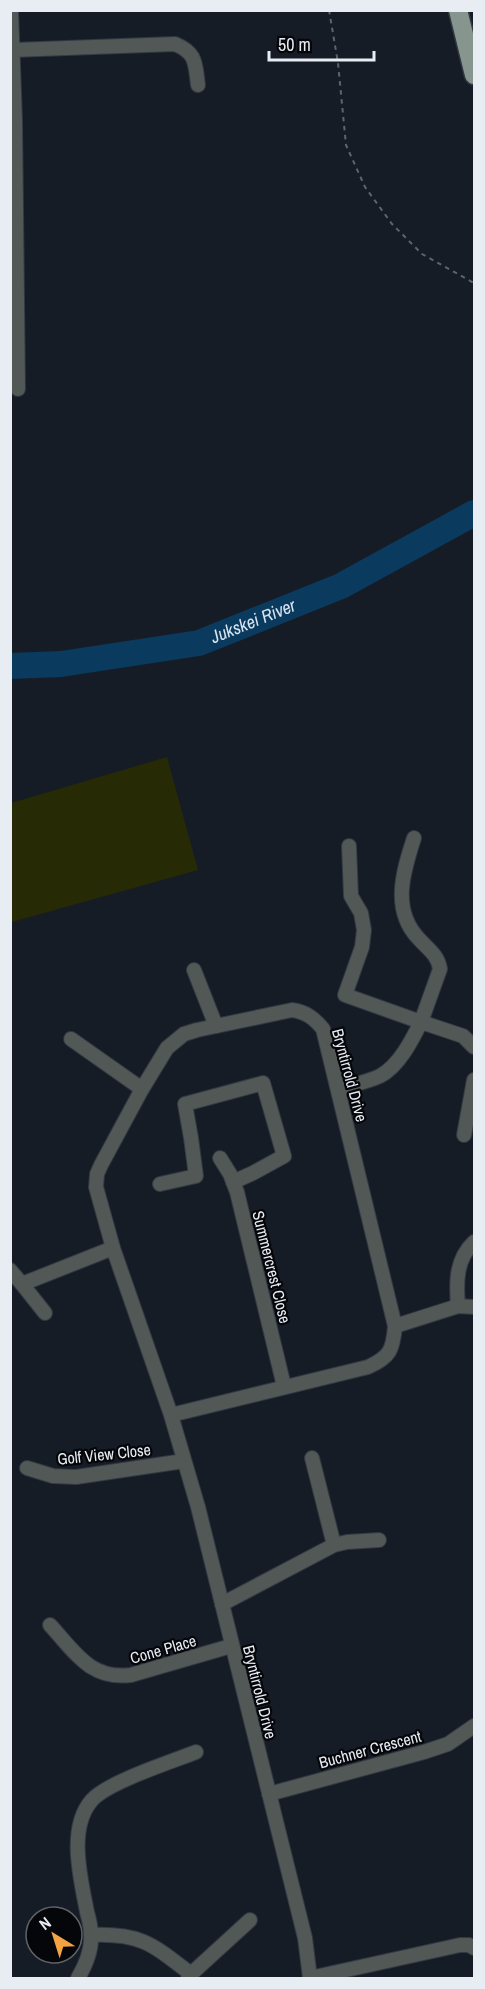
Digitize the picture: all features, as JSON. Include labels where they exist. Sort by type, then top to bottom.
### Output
[{"type":"main road","points":[[458,10],[474,75]]},
{"type":"street","points":[[11,10],[18,389]]},
{"type":"street","points":[[13,50],[175,44],[190,51],[194,58],[198,85]]},
{"type":"street","points":[[338,1089],[375,1078],[390,1070],[407,1047],[421,1022],[440,969],[439,961],[411,928],[401,899],[405,866],[414,838]]},
{"type":"street","points":[[350,846],[351,896],[361,913],[364,930],[362,947],[345,994],[347,997],[463,1036],[474,1047]]},
{"type":"street","points":[[194,970],[216,1026]]},
{"type":"street","name":"Bryntirrold Drive","points":[[171,1415],[368,1367],[381,1361],[390,1352],[394,1343],[394,1326],[323,1029],[304,1012],[292,1010],[216,1026],[184,1034],[175,1041],[167,1048],[142,1089],[97,1174],[96,1187],[113,1248],[171,1415],[210,1551],[231,1646],[305,1938],[310,1978]]},
{"type":"street","points":[[70,1039],[142,1089]]},
{"type":"street","points":[[464,1135],[474,1080]]},
{"type":"street","points":[[160,1184],[196,1176],[185,1104],[263,1083],[284,1156],[233,1182]]},
{"type":"street","name":"Summercrest Close","points":[[220,1158],[237,1192],[284,1386]]},
{"type":"street","points":[[458,1306],[456,1280],[459,1267],[467,1249],[474,1242]]},
{"type":"street","points":[[22,1284],[113,1248]]},
{"type":"street","points":[[10,1270],[45,1313]]},
{"type":"street","points":[[394,1326],[458,1306],[474,1306]]},
{"type":"street","points":[[312,1458],[334,1545]]},
{"type":"street","name":"Golf View Close","points":[[27,1468],[52,1476],[76,1477],[184,1461]]},
{"type":"street","points":[[222,1604],[334,1545],[380,1540]]},
{"type":"street","name":"Cone Place","points":[[50,1625],[89,1667],[116,1677],[231,1646]]},
{"type":"street","name":"Buchner Crescent","points":[[269,1794],[424,1752],[448,1744],[474,1726]]},
{"type":"street","points":[[78,1978],[85,1963],[92,1935],[80,1872],[78,1848],[80,1825],[85,1810],[101,1792],[196,1752]]},
{"type":"street","points":[[92,1935],[116,1935],[145,1941],[189,1976],[250,1920]]},
{"type":"street","points":[[310,1978],[460,1945],[469,1945],[474,1948]]},
{"type":"path","points":[[330,10],[346,144],[365,187],[392,224],[422,254],[474,283]]},
{"type":"green space","points":[[167,757],[198,870],[12,922],[10,916],[11,803]]},
{"type":"waterway","name":"Jukskei River","points":[[10,666],[61,664],[199,643],[341,586],[474,513]]}]
